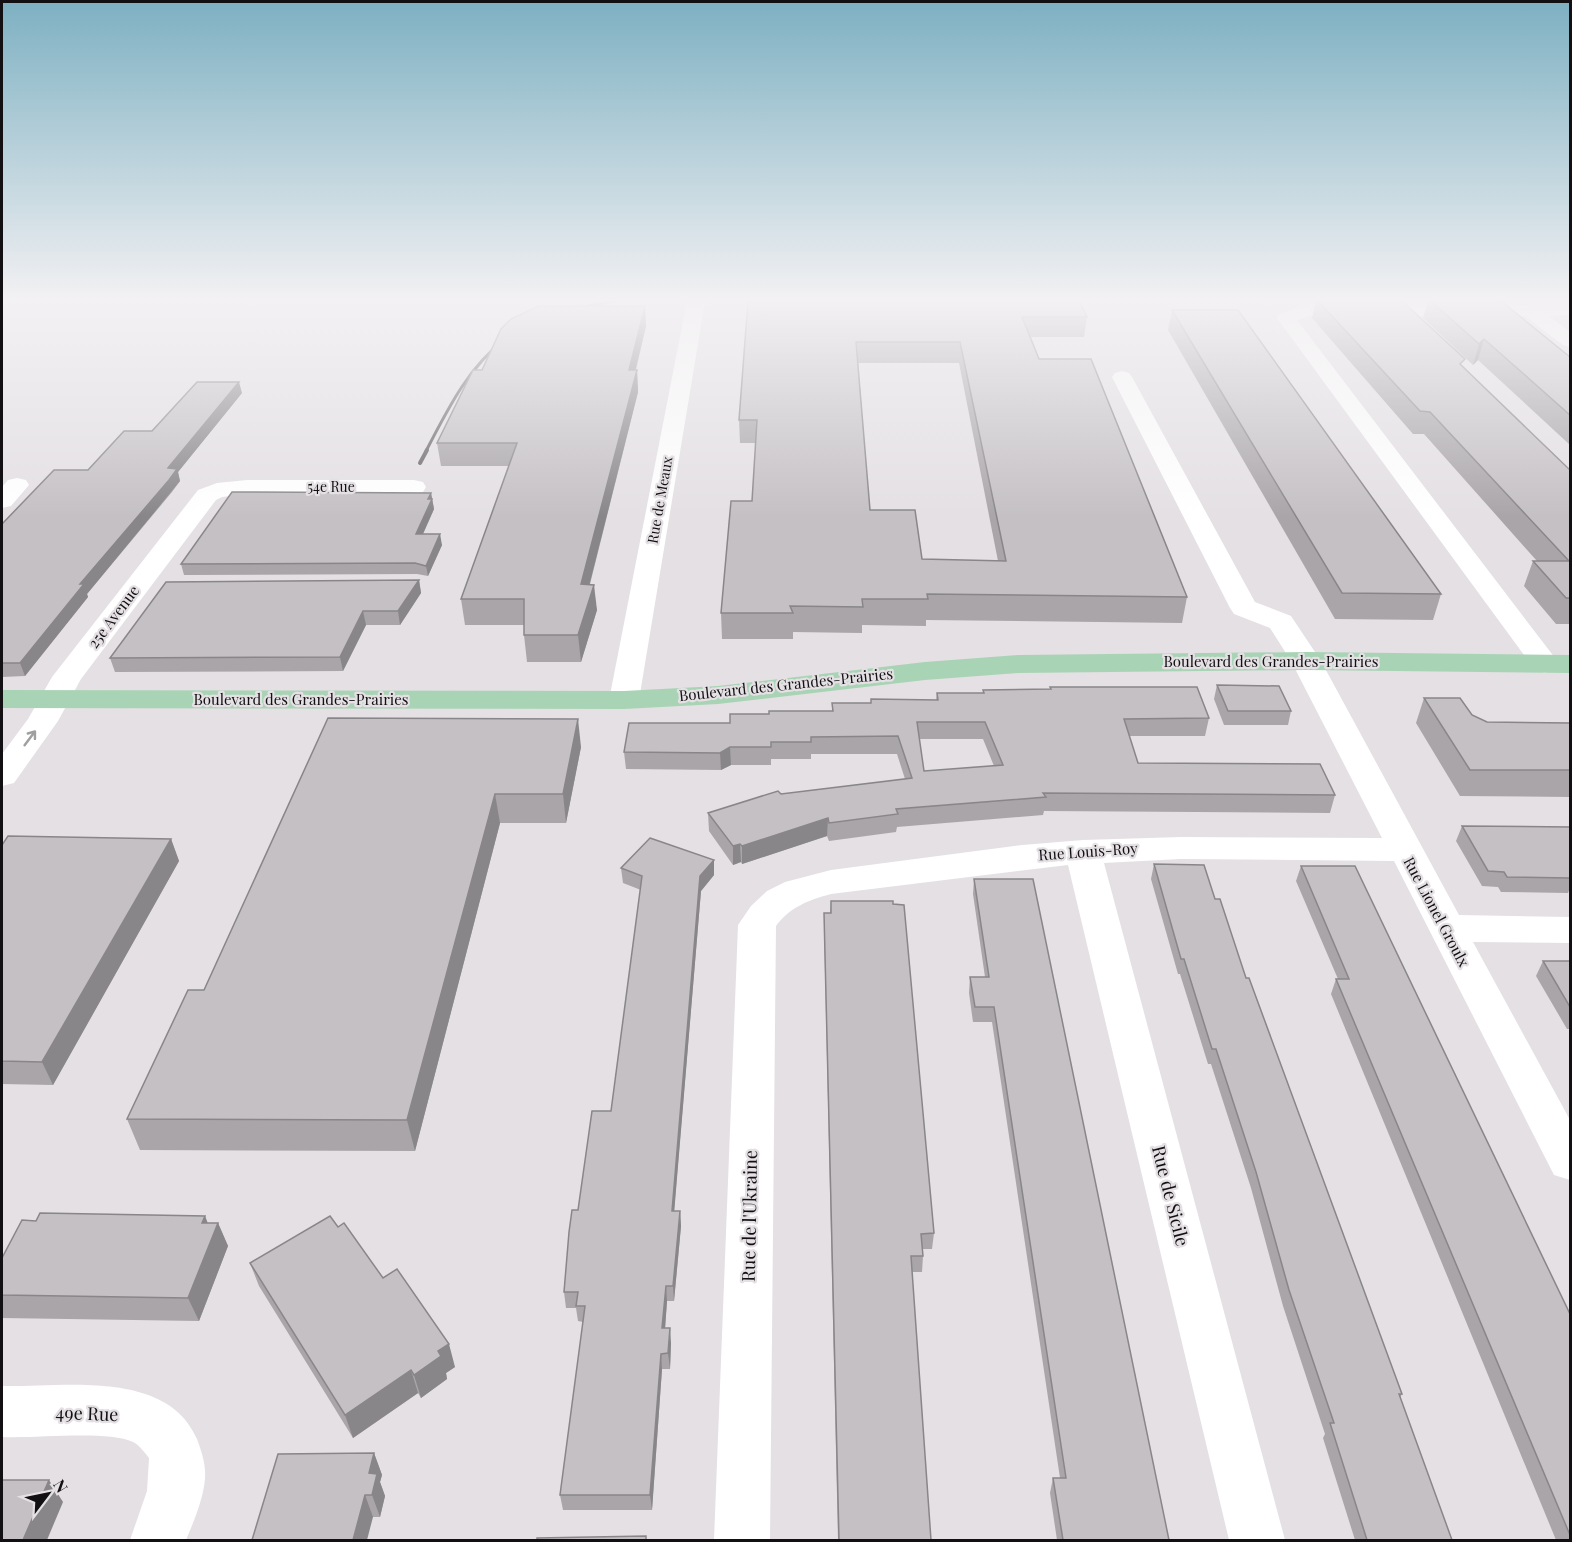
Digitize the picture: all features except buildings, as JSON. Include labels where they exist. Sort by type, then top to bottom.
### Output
[{"type":"main road","name":"Boulevard des Grandes-Prairies","points":[[2,699],[624,700],[718,695],[913,672],[1019,664],[1306,661],[1558,664]]},
{"type":"street","name":"Rue de Meaux","points":[[624,700],[683,373]]},
{"type":"street","points":[[1329,373],[1558,664]]},
{"type":"street","name":"Rue Lionel Groulx","points":[[1122,377],[1244,608],[1281,622],[1306,661],[1444,928],[1570,1162]]},
{"type":"street","name":"54e Rue","points":[[247,487],[414,488]]},
{"type":"street","name":"25e Avenue","points":[[2,776],[56,699],[67,677],[207,495],[217,490],[247,487]]},
{"type":"street","points":[[138,585],[172,585]]},
{"type":"street","name":"Rue Louis-Roy","points":[[777,899],[803,888],[831,882],[1022,857],[1083,852],[1181,848],[1403,850]]},
{"type":"street","name":"Rue de Sicile","points":[[1083,852],[1257,1540]]},
{"type":"street","name":"Rue de l'Ukraine","points":[[742,1540],[757,926],[766,910],[777,899]]},
{"type":"street","points":[[1444,928],[1570,930]]},
{"type":"street","name":"49e Rue","points":[[2,1412],[119,1414],[146,1420],[167,1435],[177,1461],[174,1494],[159,1540]]},
{"type":"railway","points":[[426,451],[451,405],[472,373]]},
{"type":"railway","points":[[420,463],[427,450]]}]
